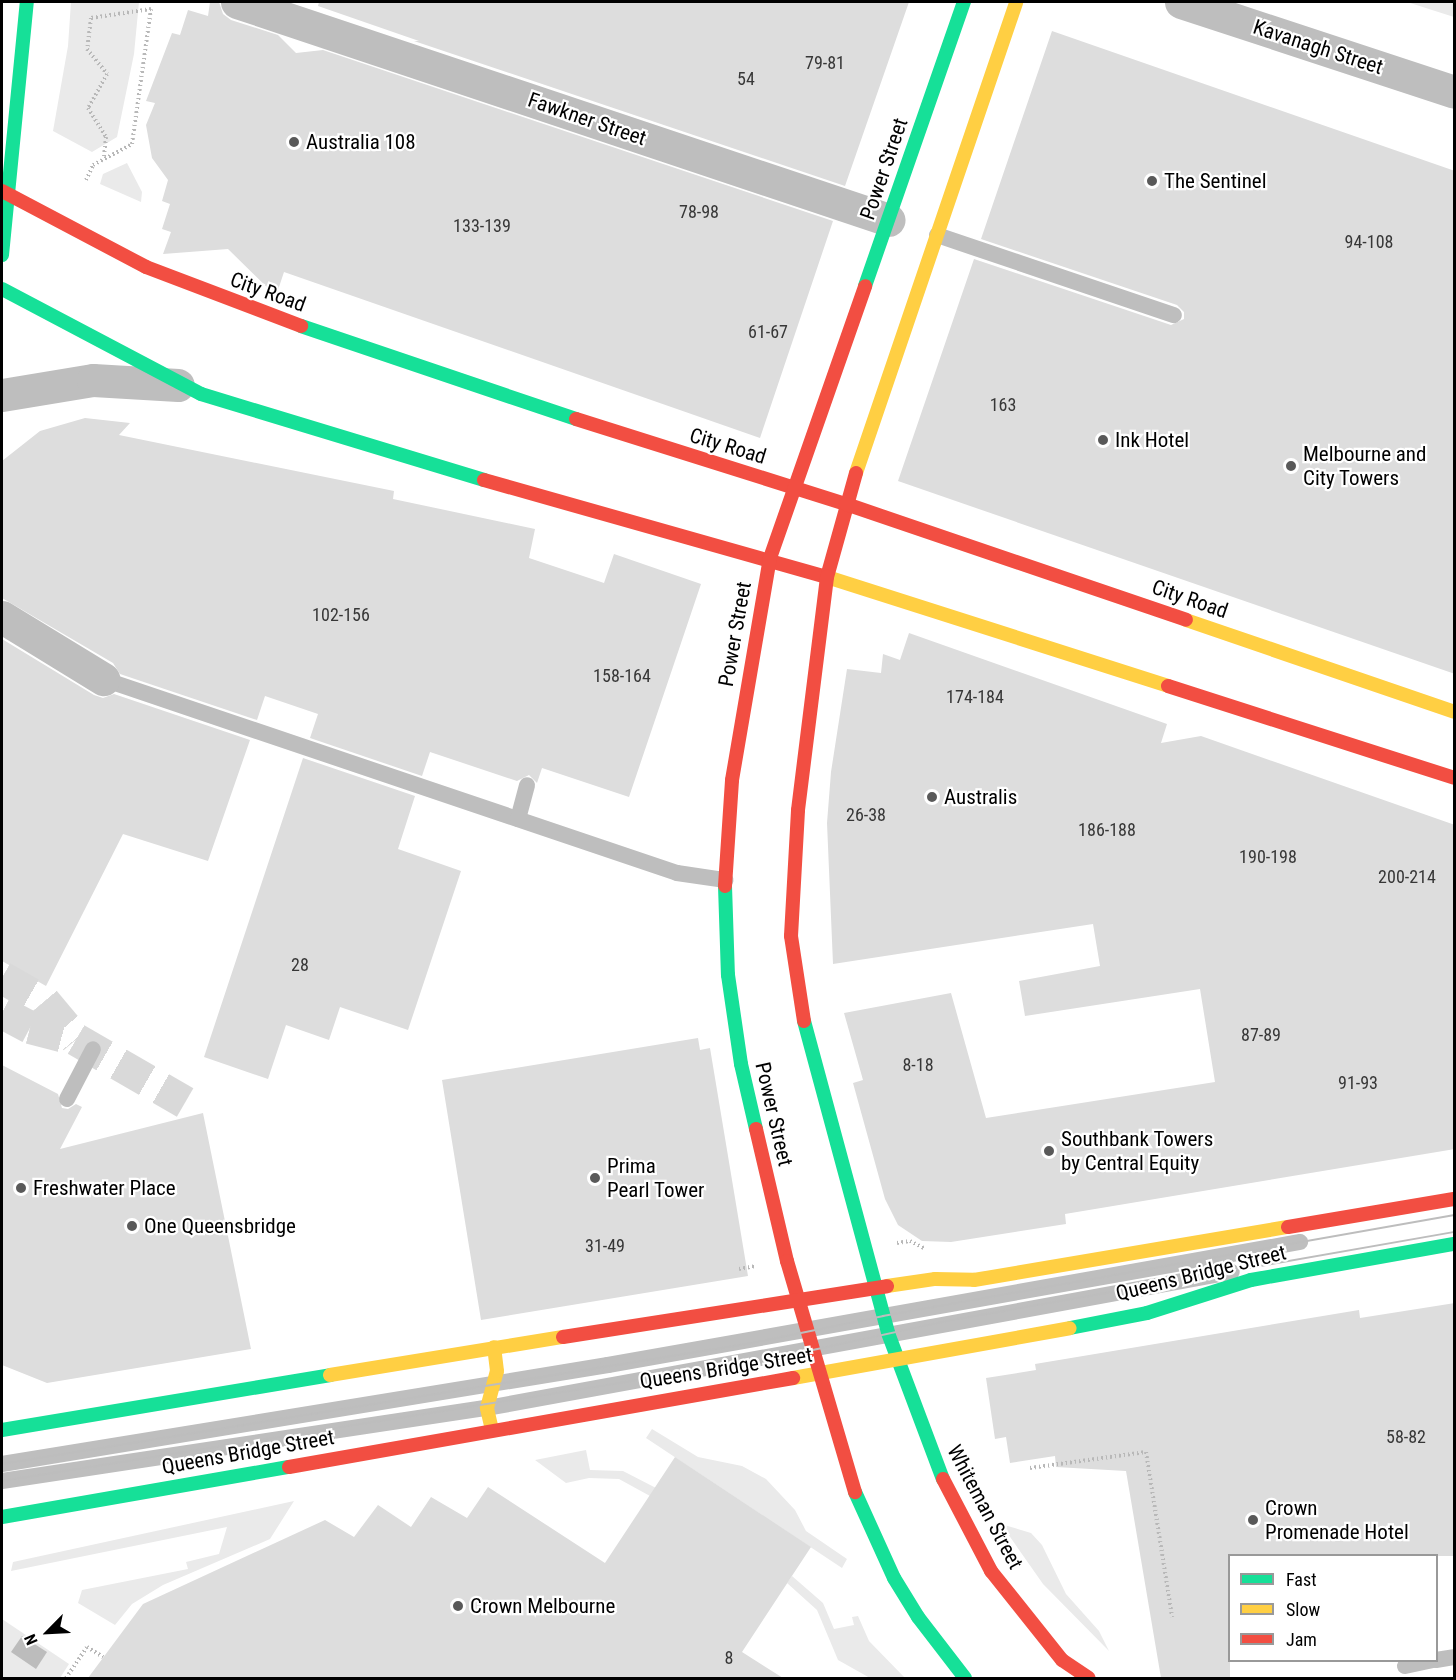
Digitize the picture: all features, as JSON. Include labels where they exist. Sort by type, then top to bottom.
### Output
[{"type":"main road","points":[[2,255],[4,193],[27,2]]},
{"type":"main road","name":"Power Street","points":[[821,1375],[797,1298],[741,1064],[728,975],[725,880],[732,780],[770,558],[793,488],[905,225],[964,2]]},
{"type":"main road","points":[[875,1287],[822,1100],[802,1013],[791,936],[798,810],[827,577],[846,504],[1016,2]]},
{"type":"main road","name":"City Road","points":[[4,193],[146,267],[249,309],[846,504],[1455,712]]},
{"type":"main road","name":"Fawkner Street","points":[[905,225],[937,235]]},
{"type":"main road","points":[[2,289],[177,385],[534,495],[770,558],[1455,778]]},
{"type":"main road","name":"Queens Bridge Street","points":[[2,1430],[797,1298],[935,1279],[974,1280],[1455,1199]]},
{"type":"main road","name":"Queens Bridge Street","points":[[2,1517],[492,1430],[821,1375],[1147,1313],[1251,1280],[1455,1244]]},
{"type":"main road","name":"Whiteman Street","points":[[875,1287],[889,1334],[939,1471],[991,1571],[1062,1660],[1089,1678]]},
{"type":"main road","points":[[492,1430],[487,1408],[491,1384],[497,1371],[494,1347]]},
{"type":"main road","points":[[821,1375],[847,1469],[872,1534],[918,1617],[965,1678]]},
{"type":"street","name":"Fawkner Street","points":[[237,2],[905,225]]},
{"type":"street","name":"Kavanagh Street","points":[[1188,2],[1455,92]]},
{"type":"street","points":[[2,395],[93,380],[177,385]]},
{"type":"street","points":[[2,617],[103,679]]},
{"type":"lane","points":[[937,235],[1174,315]]},
{"type":"lane","points":[[103,679],[677,873],[725,880]]},
{"type":"lane","points":[[518,819],[527,785]]},
{"type":"lane","points":[[68,1099],[93,1049]]},
{"type":"lane","name":"Queens Bridge Street","points":[[2,1464],[491,1384],[1455,1214]]},
{"type":"lane","name":"Queens Bridge Street","points":[[2,1481],[487,1408],[1455,1233]]},
{"type":"lane","points":[[1438,1660],[1455,1657]]},
{"type":"lane","points":[[1405,1666],[1425,1662]]},
{"type":"path","points":[[86,180],[93,165],[104,157],[132,144],[151,9],[91,18],[87,49],[107,74],[88,108],[106,137],[104,157]]},
{"type":"path","points":[[1030,1468],[1146,1452],[1172,1617]]},
{"type":"path","points":[[66,1678],[87,1647],[103,1657]]},
{"type":"shaded area","points":[[71,2],[139,2],[134,54],[117,137],[92,152],[53,131],[68,46]]},
{"type":"shaded area","points":[[1407,2],[1454,2],[1454,17]]},
{"type":"shaded area","points":[[127,163],[142,192],[141,202],[100,184],[103,174]]},
{"type":"shaded area","points":[[652,1429],[698,1457],[742,1466],[766,1479],[795,1510],[806,1531],[847,1559],[842,1568],[646,1438]]},
{"type":"shaded area","points":[[586,1450],[590,1470],[623,1471],[656,1488],[650,1496],[619,1479],[589,1478],[566,1483],[535,1460]]},
{"type":"shaded area","points":[[294,1501],[270,1539],[163,1585],[132,1604],[115,1625],[78,1603],[82,1590],[188,1569],[186,1562],[219,1554],[227,1527],[11,1571],[13,1562]]},
{"type":"shaded area","points":[[1001,1524],[1031,1533],[1042,1545],[1066,1594],[1099,1631],[1109,1651],[1043,1584]]},
{"type":"shaded area","points":[[792,1576],[823,1603],[834,1629],[854,1625],[852,1617],[858,1616],[869,1641],[905,1678],[870,1678],[838,1660],[817,1610],[787,1583]]},
{"type":"shaded area","points":[[2,1619],[69,1664],[60,1678],[2,1678]]},
{"type":"shaded area","points":[[22,1636],[47,1652],[36,1669],[11,1652]]},
{"type":"building","points":[[210,2],[219,2],[223,14],[231,20],[278,35],[296,53],[323,50],[833,221],[760,438],[284,272],[276,296],[228,249],[163,254],[171,232],[162,229],[170,204],[162,201],[168,180],[152,158],[146,125],[155,103],[146,101],[172,33],[180,35],[188,10],[208,16]]},
{"type":"building","points":[[319,2],[909,2],[845,186],[414,41],[419,41],[318,6]]},
{"type":"building","points":[[1052,31],[1455,171],[1455,674],[898,481],[974,259],[1171,325],[1184,319],[1184,312],[1177,305],[981,239]]},
{"type":"building","points":[[85,418],[130,423],[119,435],[394,491],[393,499],[535,529],[529,558],[604,583],[614,554],[701,584],[629,797],[542,768],[537,783],[529,775],[517,781],[430,752],[422,776],[310,738],[318,714],[265,696],[257,720],[120,674],[113,663],[2,598],[2,461],[40,431]]},
{"type":"building","points":[[909,633],[1167,724],[1161,743],[1201,736],[1455,825],[1455,1149],[1065,1214],[1066,1224],[951,1242],[922,1241],[898,1225],[885,1199],[853,1083],[863,1080],[844,1013],[951,993],[986,1118],[1215,1082],[1200,989],[1025,1016],[1019,981],[1100,966],[1093,924],[833,964],[827,823],[831,772],[847,669],[881,673],[883,654],[900,660]]},
{"type":"building","points":[[2,639],[94,695],[103,698],[114,694],[250,740],[208,861],[123,834],[46,986],[2,961]]},
{"type":"building","points":[[303,758],[415,796],[398,849],[461,871],[408,1030],[340,1007],[329,1040],[286,1025],[268,1079],[204,1057]]},
{"type":"building","name":"Prima Pearl Tower","points":[[698,1038],[700,1050],[710,1048],[748,1276],[481,1320],[442,1080]]},
{"type":"building","name":"One Queensbridge","points":[[2,1065],[58,1094],[62,1108],[68,1109],[76,1104],[82,1107],[60,1149],[203,1113],[251,1349],[47,1383],[2,1365]]},
{"type":"building","name":"Crown Promenade Hotel","points":[[1455,1303],[1455,1556],[1438,1556],[1438,1554],[1228,1554],[1230,1678],[1161,1678],[1126,1471],[1056,1467],[1055,1456],[1010,1463],[1006,1437],[995,1439],[986,1378],[1036,1370],[1035,1364],[1359,1310],[1360,1318]]},
{"type":"building","points":[[675,1457],[811,1547],[742,1652],[783,1678],[88,1678],[143,1604],[325,1520],[354,1537],[378,1505],[411,1527],[431,1497],[467,1518],[488,1487],[605,1563]]},
{"type":"tunnel","points":[[2,977],[44,1001],[76,1039]]},
{"type":"tunnel","points":[[2,1012],[30,1027],[76,1039],[185,1102]]},
{"type":"tram line","points":[[2,1464],[752,1343],[883,1316],[1454,1215]]},
{"type":"tram line","points":[[2,1481],[657,1377],[813,1350],[952,1320],[1454,1232]]},
{"type":"traffic: fast","points":[[2,255],[27,2]]},
{"type":"traffic: fast","points":[[865,286],[964,2]]},
{"type":"traffic: fast","points":[[2,289],[201,394],[484,480]]},
{"type":"traffic: fast","points":[[301,326],[576,419]]},
{"type":"traffic: fast","points":[[725,886],[728,975],[741,1064],[756,1129]]},
{"type":"traffic: fast","points":[[804,1021],[888,1333],[943,1479]]},
{"type":"traffic: fast","points":[[1070,1328],[1147,1313],[1251,1280],[1454,1244]]},
{"type":"traffic: fast","points":[[2,1430],[330,1375]]},
{"type":"traffic: fast","points":[[2,1517],[289,1467]]},
{"type":"traffic: fast","points":[[855,1492],[894,1578],[918,1617],[965,1678]]},
{"type":"traffic: slow","points":[[856,473],[1016,2]]},
{"type":"traffic: slow","points":[[827,577],[1168,686]]},
{"type":"traffic: slow","points":[[1186,620],[1454,712]]},
{"type":"traffic: slow","points":[[887,1286],[935,1279],[974,1280],[1288,1227]]},
{"type":"traffic: slow","points":[[793,1378],[1070,1328]]},
{"type":"traffic: slow","points":[[330,1375],[563,1337]]},
{"type":"traffic: slow","points":[[492,1430],[487,1408],[497,1371],[494,1347]]},
{"type":"traffic: jam","points":[[2,191],[146,267],[301,326]]},
{"type":"traffic: jam","points":[[770,558],[865,286]]},
{"type":"traffic: jam","points":[[576,419],[846,504]]},
{"type":"traffic: jam","points":[[484,480],[827,577],[856,473]]},
{"type":"traffic: jam","points":[[846,504],[1186,620]]},
{"type":"traffic: jam","points":[[725,886],[732,780],[770,558]]},
{"type":"traffic: jam","points":[[804,1021],[791,936],[798,810],[827,577]]},
{"type":"traffic: jam","points":[[1168,686],[1454,778]]},
{"type":"traffic: jam","points":[[756,1129],[787,1261],[855,1492]]},
{"type":"traffic: jam","points":[[1288,1227],[1454,1199]]},
{"type":"traffic: jam","points":[[563,1337],[887,1286]]},
{"type":"traffic: jam","points":[[289,1467],[793,1378]]},
{"type":"traffic: jam","points":[[943,1479],[991,1571],[1062,1660],[1089,1678]]},
{"type":"place","name":"Australia 108","points":[[294,142]]},
{"type":"place","name":"The Sentinel","points":[[1152,181]]},
{"type":"place","name":"Ink Hotel","points":[[1103,440]]},
{"type":"place","name":"Melbourne and City Towers","points":[[1291,466]]},
{"type":"place","name":"Australis","points":[[932,797]]},
{"type":"place","name":"Southbank Towers by Central Equity","points":[[1049,1151]]},
{"type":"place","name":"Prima Pearl Tower","points":[[595,1178]]},
{"type":"place","name":"Freshwater Place","points":[[21,1188]]},
{"type":"place","name":"One Queensbridge","points":[[132,1226]]},
{"type":"place","name":"Crown Promenade Hotel","points":[[1253,1520]]},
{"type":"place","name":"Crown Melbourne","points":[[458,1606]]}]
